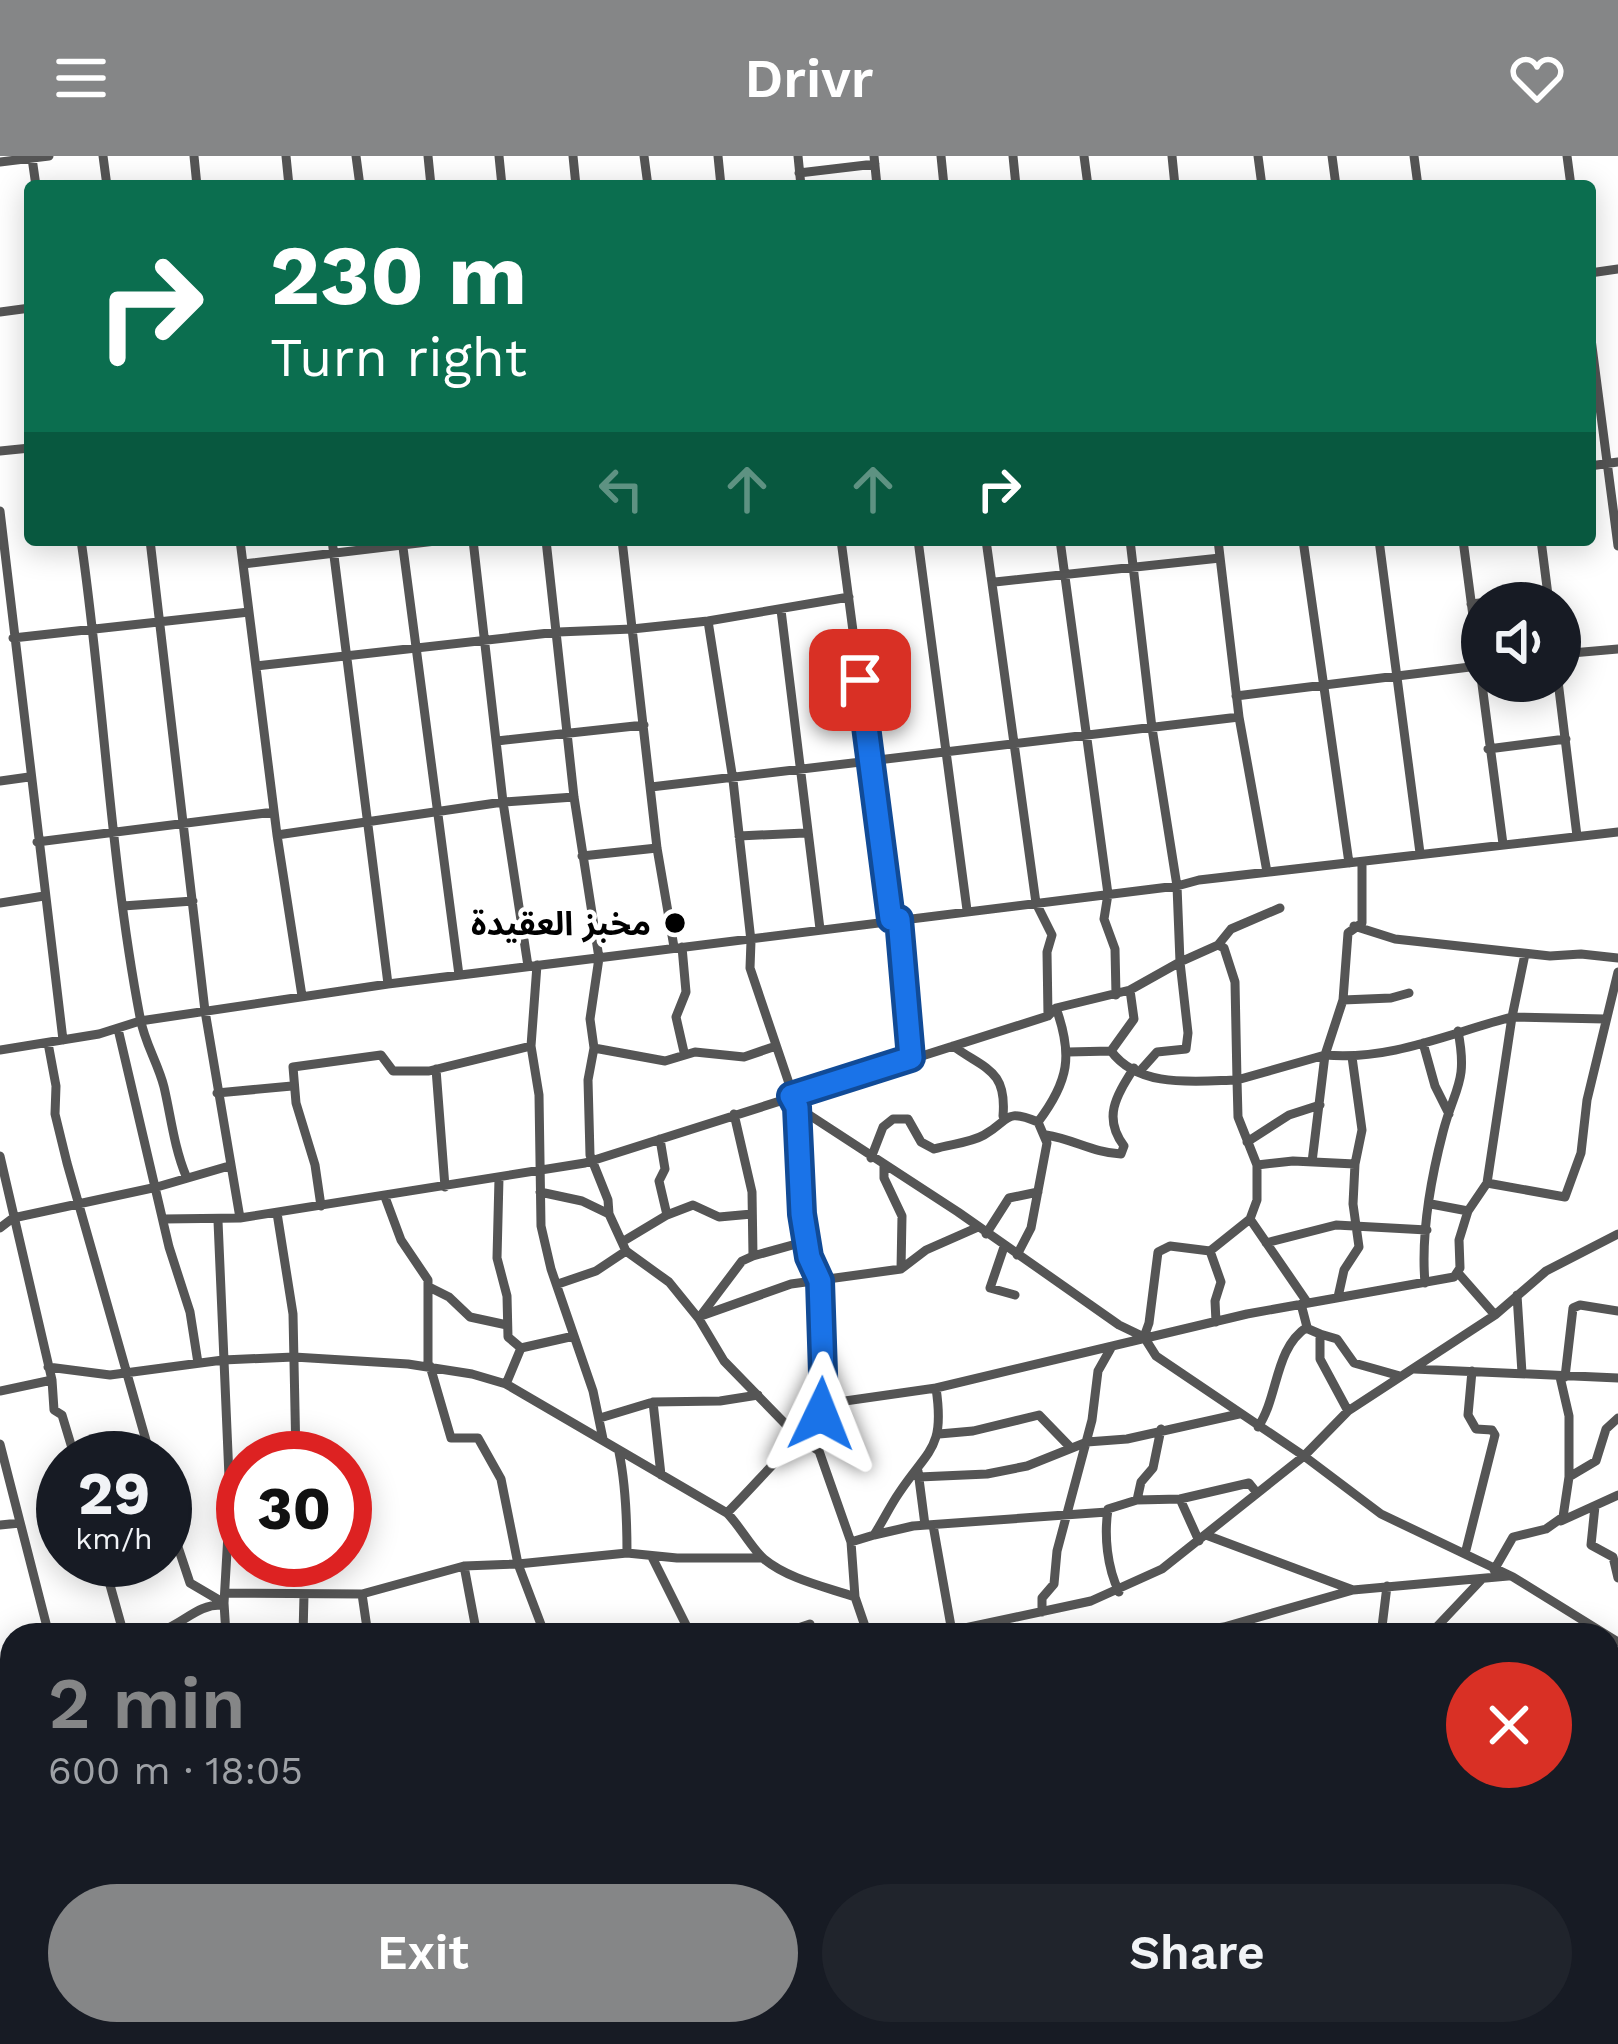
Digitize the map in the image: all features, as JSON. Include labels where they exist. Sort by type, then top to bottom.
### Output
[{"type":"street","points":[[0,162],[49,156]]},
{"type":"street","points":[[798,156],[801,180]]},
{"type":"street","points":[[800,173],[874,160]]},
{"type":"street","points":[[1596,367],[1612,462],[1618,546]]},
{"type":"street","points":[[0,511],[63,1040]]},
{"type":"street","points":[[82,546],[140,1021],[159,1070],[186,1176]]},
{"type":"street","points":[[151,546],[206,1012],[240,1219]]},
{"type":"street","points":[[241,546],[302,996]]},
{"type":"street","points":[[332,546],[388,984]]},
{"type":"street","points":[[243,564],[386,546]]},
{"type":"street","points":[[403,546],[459,975]]},
{"type":"street","points":[[473,546],[503,802],[532,966],[543,1238],[603,1438]]},
{"type":"street","points":[[547,546],[574,797],[599,958],[590,1018],[594,1048],[589,1148],[624,1246],[669,1282],[700,1317],[724,1361],[799,1438],[818,1450]]},
{"type":"street","points":[[623,546],[657,848],[686,992],[676,1017],[684,1052]]},
{"type":"street","points":[[842,546],[911,1058]]},
{"type":"street","points":[[919,546],[967,910]]},
{"type":"street","points":[[987,546],[1036,903],[1052,935],[1047,952],[1052,1012],[1068,1052],[1060,1089],[1038,1122],[1040,1132],[1069,1138],[1102,1154],[1121,1154],[1124,1146],[1112,1127],[1114,1104],[1137,1069],[1157,1052],[1183,1052],[1187,1047],[1177,886],[1131,546]]},
{"type":"street","points":[[1061,546],[1108,894],[1103,919],[1115,949],[1116,995]]},
{"type":"street","points":[[1219,546],[1238,717],[1267,872]]},
{"type":"street","points":[[1304,546],[1349,863]]},
{"type":"street","points":[[1379,546],[1420,853]]},
{"type":"street","points":[[1464,546],[1469,582]]},
{"type":"street","points":[[1541,546],[1546,582]]},
{"type":"street","points":[[994,582],[1220,558]]},
{"type":"street","points":[[256,666],[558,632],[708,621],[849,596]]},
{"type":"street","points":[[781,610],[820,929]]},
{"type":"street","points":[[14,638],[249,612]]},
{"type":"street","points":[[708,621],[733,780],[751,972],[797,1107],[807,1240],[820,1281],[824,1404],[818,1450],[851,1542],[855,1597],[864,1623]]},
{"type":"street","points":[[1581,652],[1618,649]]},
{"type":"street","points":[[0,657],[15,655]]},
{"type":"street","points":[[1236,696],[1461,668]]},
{"type":"street","points":[[1482,702],[1503,844]]},
{"type":"street","points":[[1561,702],[1577,836]]},
{"type":"street","points":[[651,787],[1238,717]]},
{"type":"street","points":[[497,741],[644,725]]},
{"type":"street","points":[[1488,749],[1566,739]]},
{"type":"street","points":[[0,781],[29,777]]},
{"type":"street","points":[[277,835],[503,802],[574,797]]},
{"type":"street","points":[[37,842],[274,812]]},
{"type":"street","points":[[0,1050],[140,1021],[388,984],[1618,832]]},
{"type":"street","points":[[739,836],[805,833]]},
{"type":"street","points":[[582,856],[657,848]]},
{"type":"street","points":[[1312,1162],[1321,1062],[1343,1000],[1345,944],[1354,926],[1362,922],[1363,862]]},
{"type":"street","points":[[0,903],[44,896]]},
{"type":"street","points":[[123,906],[193,901]]},
{"type":"street","points":[[164,1220],[240,1219],[593,1161],[1116,995],[1218,946],[1231,929],[1280,908]]},
{"type":"street","points":[[1354,926],[1395,939],[1525,954],[1618,958]]},
{"type":"street","points":[[1144,1337],[1158,1252],[1170,1246],[1210,1251],[1250,1219],[1257,1200],[1257,1165],[1238,1118],[1235,982],[1228,954],[1218,946]]},
{"type":"street","points":[[1495,1315],[1459,1274],[1459,1240],[1468,1211],[1487,1183],[1525,954]]},
{"type":"street","points":[[1487,1183],[1565,1197],[1581,1153],[1618,973]]},
{"type":"street","points":[[1111,1051],[1134,1019],[1130,989]]},
{"type":"street","points":[[1343,1000],[1409,993]]},
{"type":"street","points":[[1111,1051],[1122,1064],[1164,1081],[1238,1080],[1325,1055],[1352,1058],[1394,1052],[1513,1017],[1605,1019]]},
{"type":"street","points":[[118,1029],[190,1312],[198,1363]]},
{"type":"street","points":[[1425,1283],[1427,1230],[1449,1114],[1463,1078],[1458,1031]]},
{"type":"street","points":[[48,1043],[56,1114],[143,1431]]},
{"type":"street","points":[[1423,1043],[1449,1114]]},
{"type":"street","points":[[322,1206],[292,1086],[295,1066],[383,1056],[397,1072],[436,1070],[532,1046]]},
{"type":"street","points":[[594,1048],[665,1061],[684,1052],[744,1057],[776,1046]]},
{"type":"street","points":[[952,1046],[990,1068],[1004,1090],[1004,1116]]},
{"type":"street","points":[[1068,1052],[1111,1051]]},
{"type":"street","points":[[1338,1298],[1344,1270],[1359,1247],[1354,1226],[1355,1164],[1362,1130],[1352,1058]]},
{"type":"street","points":[[436,1070],[445,1187]]},
{"type":"street","points":[[217,1093],[292,1086]]},
{"type":"street","points":[[1247,1142],[1289,1115],[1320,1106]]},
{"type":"street","points":[[797,1107],[1119,1325],[1144,1337],[1156,1356],[1381,1514],[1510,1576],[1587,1623]]},
{"type":"street","points":[[734,1114],[749,1176],[753,1256]]},
{"type":"street","points":[[871,1158],[883,1127],[893,1118],[908,1119],[921,1142],[934,1149],[982,1136],[1004,1116],[1021,1115],[1038,1122]]},
{"type":"street","points":[[1017,1255],[1031,1228],[1046,1135]]},
{"type":"street","points":[[660,1139],[665,1169],[659,1181],[667,1215]]},
{"type":"street","points":[[0,1156],[52,1380],[54,1410],[62,1415],[67,1431]]},
{"type":"street","points":[[1257,1165],[1355,1164]]},
{"type":"street","points":[[0,1228],[13,1218],[229,1166]]},
{"type":"street","points":[[884,1166],[884,1178],[902,1216],[901,1269]]},
{"type":"street","points":[[500,1178],[496,1258],[506,1290],[510,1342],[520,1348],[574,1336]]},
{"type":"street","points":[[540,1192],[609,1214]]},
{"type":"street","points":[[700,1317],[791,1285],[901,1269],[926,1250],[981,1231],[1010,1198],[1038,1192]]},
{"type":"street","points":[[385,1197],[401,1240],[423,1268],[429,1288],[429,1366],[451,1438],[478,1438],[499,1473],[518,1564],[540,1623]]},
{"type":"street","points":[[1432,1204],[1468,1211]]},
{"type":"street","points":[[558,1285],[596,1271],[667,1215],[693,1205],[719,1217],[752,1214]]},
{"type":"street","points":[[278,1213],[293,1314],[295,1431]]},
{"type":"street","points":[[1250,1219],[1304,1303],[1306,1328],[1285,1350],[1266,1416],[1258,1427]]},
{"type":"street","points":[[218,1221],[227,1431]]},
{"type":"street","points":[[1266,1243],[1336,1226],[1427,1230]]},
{"type":"street","points":[[990,1623],[1119,1592],[1162,1569],[1304,1456],[1348,1411],[1495,1315],[1546,1271],[1618,1234]]},
{"type":"street","points":[[700,1317],[742,1261],[807,1240]]},
{"type":"street","points":[[1004,1246],[990,1288],[1015,1295]]},
{"type":"street","points":[[1210,1251],[1221,1282],[1215,1300],[1216,1322]]},
{"type":"street","points":[[824,1404],[936,1388],[1144,1337],[1459,1274]]},
{"type":"street","points":[[429,1288],[449,1297],[470,1317],[506,1325]]},
{"type":"street","points":[[1517,1294],[1522,1373]]},
{"type":"street","points":[[1546,1528],[1563,1517],[1569,1477],[1569,1416],[1563,1377],[1573,1308],[1618,1311]]},
{"type":"street","points":[[1306,1328],[1337,1339],[1354,1363],[1400,1376]]},
{"type":"street","points":[[1320,1334],[1320,1359],[1348,1411]]},
{"type":"street","points":[[506,1384],[520,1348]]},
{"type":"street","points":[[1042,1612],[1042,1598],[1054,1584],[1057,1552],[1087,1442],[1098,1371],[1112,1348]]},
{"type":"street","points":[[48,1366],[95,1374],[223,1360],[294,1358],[429,1366],[506,1384],[727,1513],[762,1558]]},
{"type":"street","points":[[1414,1369],[1618,1378]]},
{"type":"street","points":[[1465,1554],[1495,1435],[1492,1430],[1476,1429],[1468,1415],[1472,1371]]},
{"type":"street","points":[[0,1391],[52,1380]]},
{"type":"street","points":[[874,1535],[939,1434],[936,1388]]},
{"type":"street","points":[[600,1418],[653,1402],[758,1395]]},
{"type":"street","points":[[653,1402],[662,1475]]},
{"type":"street","points":[[939,1434],[973,1431],[1039,1414],[1071,1448]]},
{"type":"street","points":[[918,1473],[987,1474],[1028,1466],[1087,1442],[1127,1439],[1239,1414]]},
{"type":"street","points":[[1569,1477],[1596,1461],[1606,1430],[1618,1418]]},
{"type":"street","points":[[1136,1500],[1141,1482],[1153,1468],[1161,1429]]},
{"type":"street","points":[[727,1513],[799,1438]]},
{"type":"street","points":[[0,1444],[46,1623]]},
{"type":"street","points":[[620,1452],[627,1552]]},
{"type":"street","points":[[918,1473],[950,1623]]},
{"type":"street","points":[[1119,1592],[1109,1568],[1110,1507],[1249,1484],[1257,1493]]},
{"type":"street","points":[[1494,1570],[1513,1537],[1546,1528],[1618,1495]]},
{"type":"street","points":[[1180,1499],[1203,1538],[1353,1590]]},
{"type":"street","points":[[1595,1506],[1591,1545],[1613,1557],[1618,1578]]},
{"type":"street","points":[[851,1542],[929,1525],[1107,1512]]},
{"type":"street","points":[[0,1525],[20,1523]]},
{"type":"street","points":[[182,1623],[203,1604],[224,1600],[362,1594],[464,1565],[627,1552],[652,1557],[762,1558],[803,1580],[855,1597]]},
{"type":"street","points":[[652,1557],[685,1623]]},
{"type":"street","points":[[464,1565],[475,1623]]},
{"type":"street","points":[[1250,1623],[1353,1590],[1510,1576]]},
{"type":"street","points":[[1441,1623],[1482,1579]]},
{"type":"street","points":[[192,1584],[224,1600]]},
{"type":"street","points":[[1380,1623],[1387,1586]]},
{"type":"street","points":[[111,1587],[121,1623]]},
{"type":"street","points":[[225,1587],[225,1623]]},
{"type":"street","points":[[362,1594],[366,1623]]},
{"type":"street","points":[[303,1623],[304,1595]]},
{"type":"place","name":"مخبز العقيدة","points":[[675,923]]},
{"type":"route","points":[[821,1414],[820,1281],[809,1257],[802,1214],[797,1107],[791,1096],[911,1058],[899,919],[891,919],[860,680]]}]
